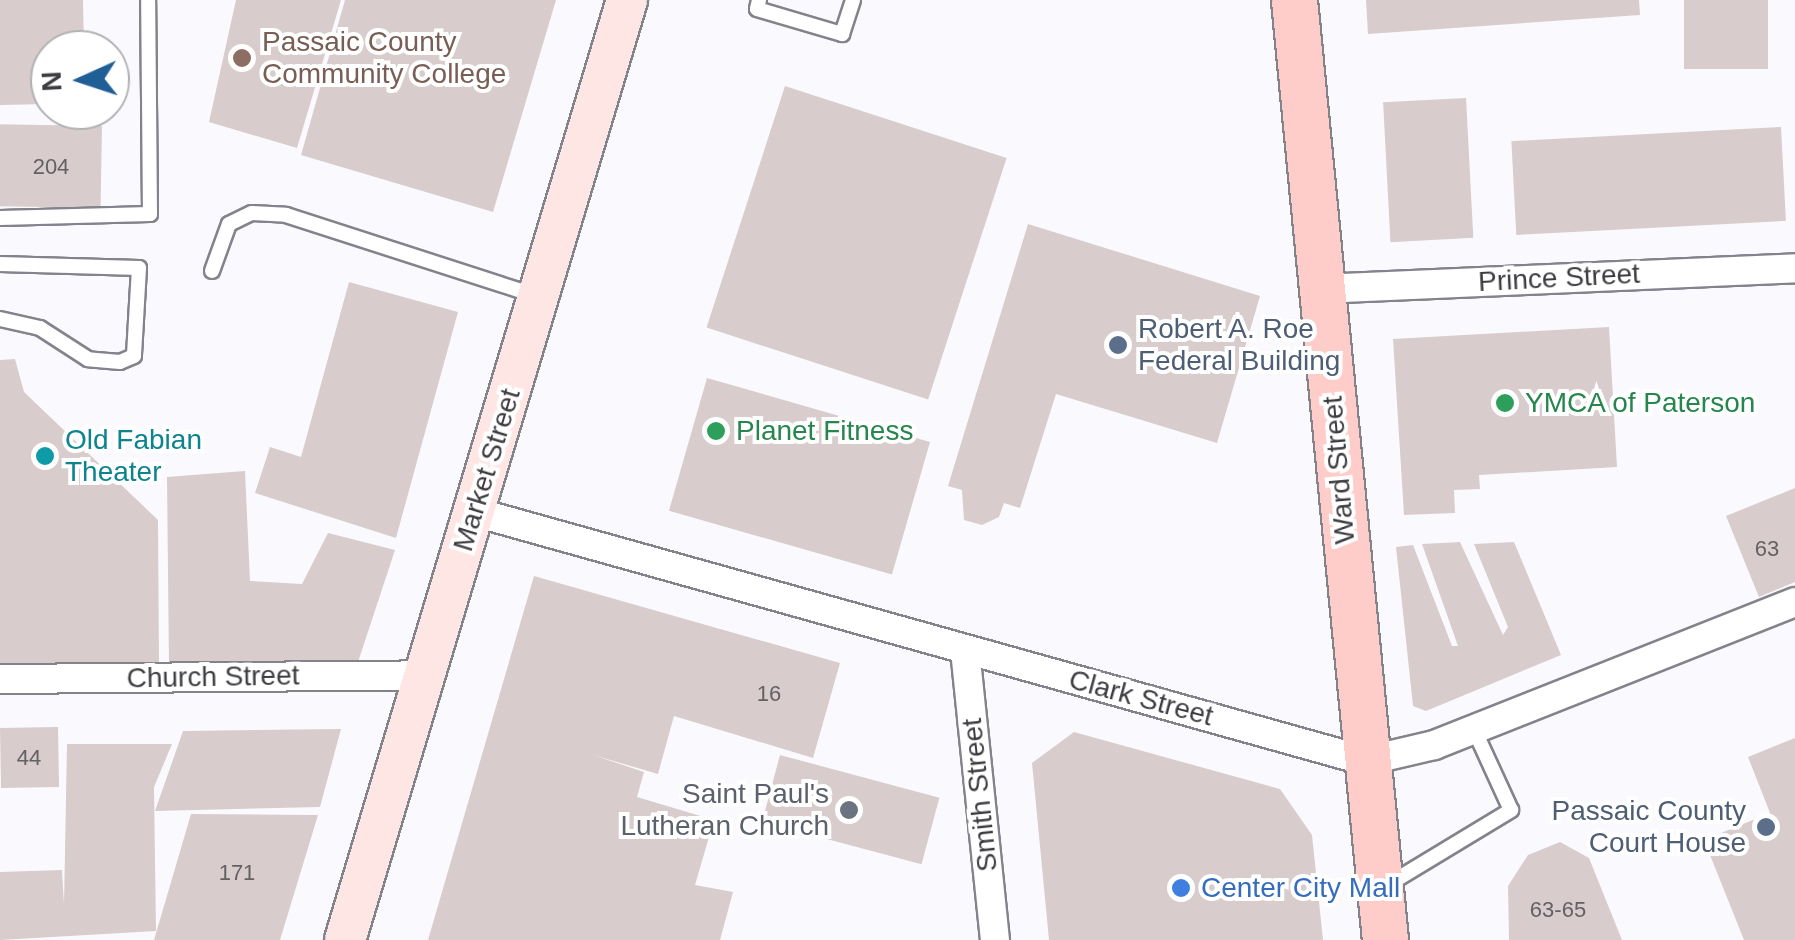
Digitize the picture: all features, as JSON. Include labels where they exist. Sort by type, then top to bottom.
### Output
[{"type":"main road","name":"Market Street","points":[[345,940],[627,0]]},
{"type":"main road","name":"Ward Street","points":[[1294,0],[1385,940]]},
{"type":"street","name":"Prince Street","points":[[1322,289],[1795,268]]},
{"type":"street","name":"Clark Street","points":[[475,512],[1366,761],[1402,756],[1795,602]]},
{"type":"street","name":"Smith Street","points":[[965,650],[995,940]]},
{"type":"street","name":"Church Street","points":[[0,679],[426,675]]},
{"type":"lane","points":[[0,218],[150,214],[148,0]]},
{"type":"lane","points":[[759,0],[756,8],[842,34],[853,0]]},
{"type":"lane","points":[[212,271],[229,224],[252,213],[286,215],[539,297]]},
{"type":"lane","points":[[0,264],[139,268],[134,356],[120,362],[88,359],[40,328],[0,319]]},
{"type":"lane","points":[[1379,890],[1511,810],[1474,729]]},
{"type":"building","points":[[0,0],[83,0],[84,30],[30,30],[30,104],[0,105]]},
{"type":"building","points":[[236,0],[341,0],[297,148],[209,122]]},
{"type":"building","points":[[345,0],[556,0],[493,212],[301,155]]},
{"type":"building","points":[[1366,0],[1639,0],[1640,15],[1368,34]]},
{"type":"building","points":[[1684,0],[1768,0],[1768,69],[1684,69]]},
{"type":"building","points":[[785,86],[1007,158],[928,400],[707,328]]},
{"type":"building","points":[[1466,98],[1473,238],[1390,242],[1383,102]]},
{"type":"building","points":[[0,124],[30,125],[30,130],[102,130],[101,208],[0,206]]},
{"type":"building","points":[[1781,127],[1786,221],[1516,235],[1511,141]]},
{"type":"building","name":"Robert A. Roe Federal Building","points":[[1028,224],[1260,296],[1217,443],[1056,394],[1020,508],[1004,503],[999,517],[982,525],[964,520],[962,490],[948,486]]},
{"type":"building","points":[[349,282],[458,312],[396,538],[255,493],[270,447],[301,457]]},
{"type":"building","name":"YMCA of Paterson","points":[[1609,327],[1617,467],[1479,475],[1480,489],[1454,490],[1455,513],[1404,515],[1393,339]]},
{"type":"building","name":"Old Fabian Theater","points":[[15,359],[24,392],[158,520],[159,665],[0,669],[0,360]]},
{"type":"building","points":[[707,378],[930,442],[892,575],[669,511]]},
{"type":"building","points":[[245,471],[250,581],[302,584],[328,533],[395,550],[358,662],[169,667],[167,477]]},
{"type":"building","points":[[1795,488],[1795,582],[1759,597],[1726,516]]},
{"type":"building","points":[[1460,542],[1503,635],[1508,627],[1474,544],[1514,542],[1561,655],[1426,711],[1413,706],[1396,547],[1413,545],[1452,646],[1458,646],[1422,544]]},
{"type":"building","points":[[534,576],[840,663],[813,758],[674,716],[658,774],[593,755],[644,772],[637,797],[714,820],[695,885],[733,892],[720,940],[428,940]]},
{"type":"building","points":[[58,727],[59,787],[1,788],[0,728]]},
{"type":"building","points":[[341,729],[320,807],[155,811],[183,731]]},
{"type":"building","name":"Center City Mall","points":[[1074,732],[1280,789],[1312,835],[1323,940],[1049,940],[1032,763]]},
{"type":"building","name":"Passaic County Court House","points":[[1795,738],[1795,940],[1744,940],[1704,840],[1770,813],[1748,757]]},
{"type":"building","points":[[67,744],[172,744],[154,787],[156,931],[0,940],[0,872],[62,870],[64,905]]},
{"type":"building","name":"Saint Paul's Lutheran Church","points":[[780,755],[939,798],[922,864],[762,822]]},
{"type":"building","points":[[191,814],[318,815],[280,940],[154,940]]},
{"type":"building","points":[[1560,842],[1589,858],[1622,940],[1509,940],[1508,886],[1528,855]]},
{"type":"place","name":"Passaic County Community College","points":[[242,58]]},
{"type":"place","name":"Robert A. Roe Federal Building","points":[[1118,345]]},
{"type":"place","name":"YMCA of Paterson","points":[[1505,403]]},
{"type":"place","name":"Planet Fitness","points":[[716,431]]},
{"type":"place","name":"Old Fabian Theater","points":[[45,456]]},
{"type":"place","name":"Saint Paul's Lutheran Church","points":[[849,810]]},
{"type":"place","name":"Passaic County Court House","points":[[1766,827]]},
{"type":"place","name":"Center City Mall","points":[[1181,888]]}]
